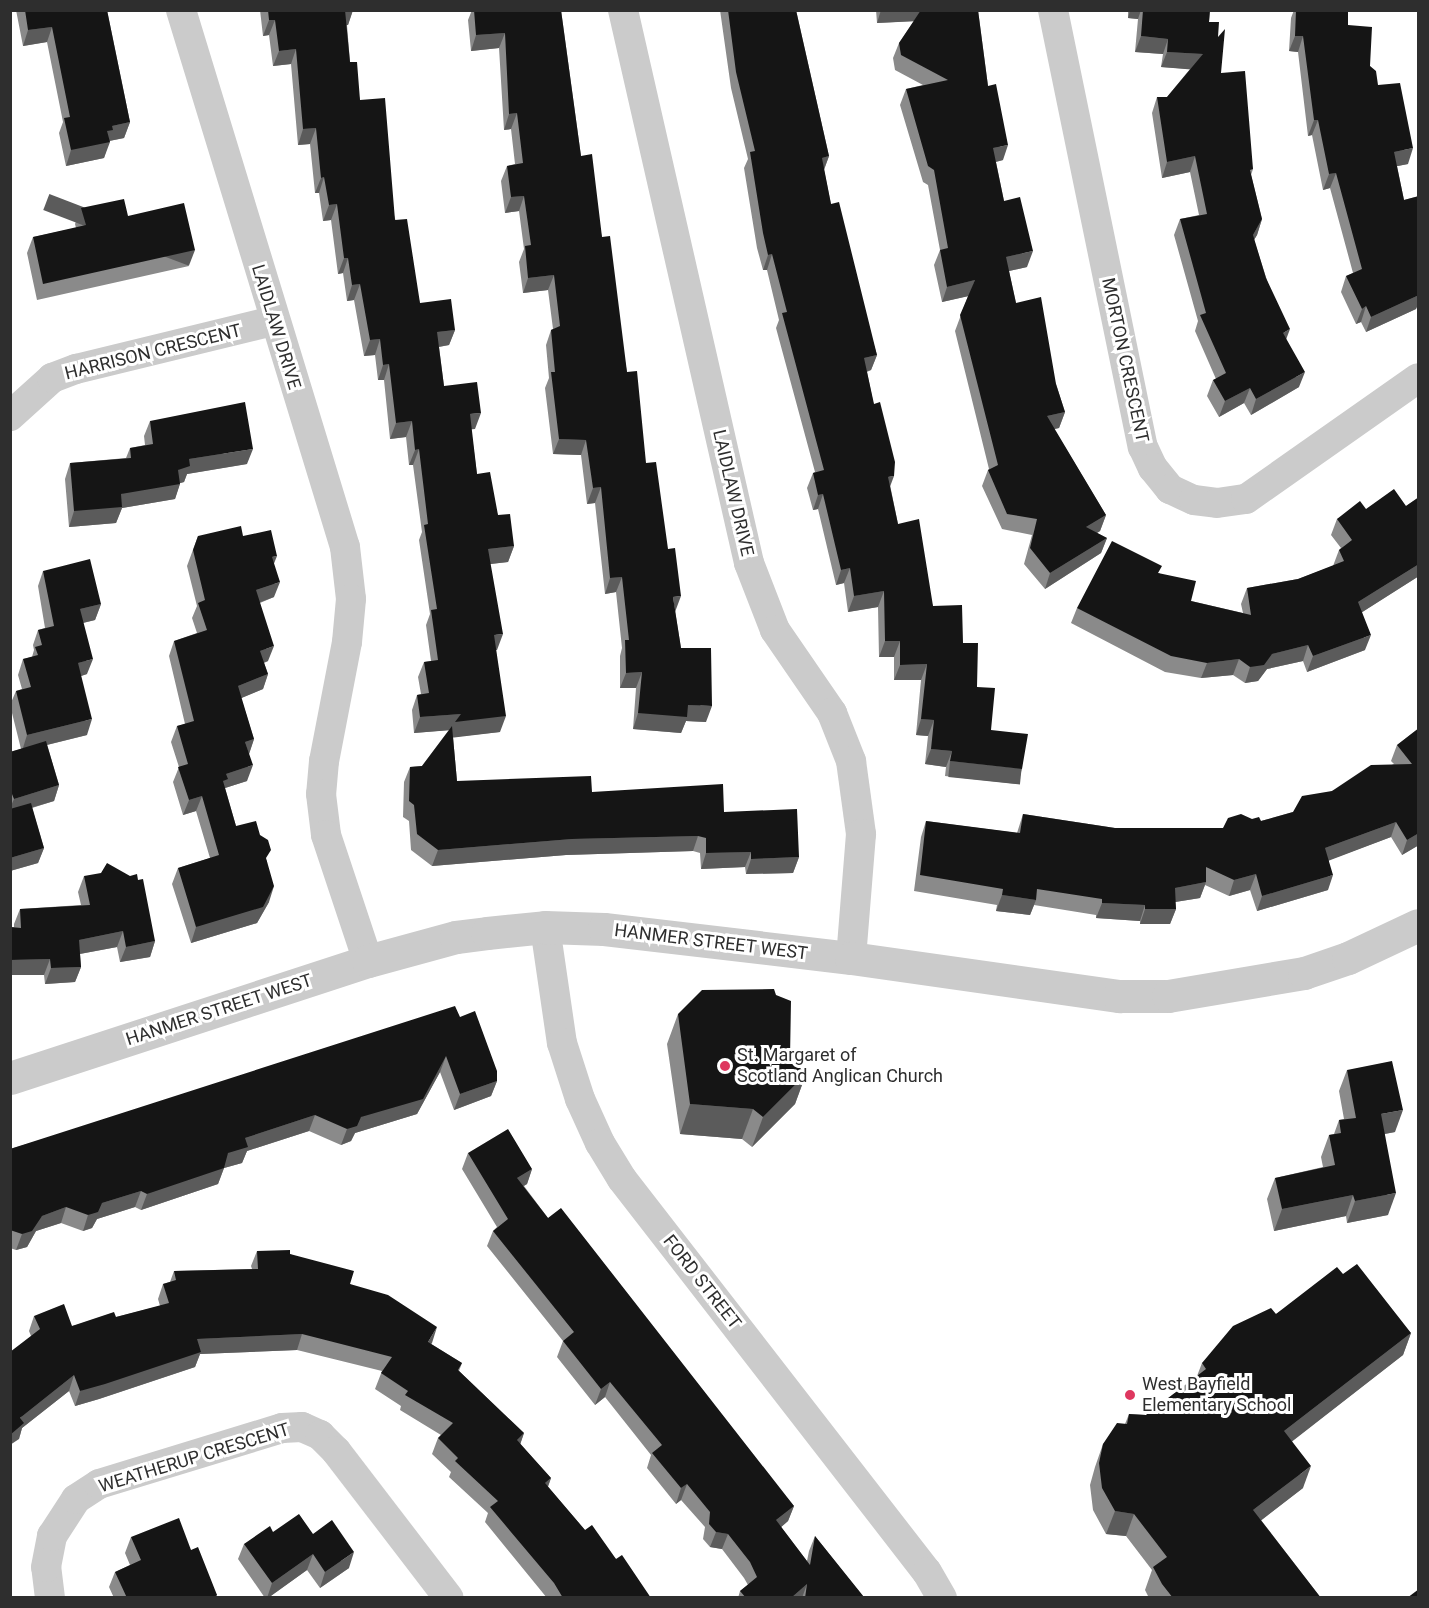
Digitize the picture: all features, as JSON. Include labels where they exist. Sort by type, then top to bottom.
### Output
[{"type":"street","name":"LAIDLAW DRIVE","points":[[181,10],[273,321],[345,547],[351,599],[347,642],[324,761],[321,795],[326,835],[368,961]]},
{"type":"street","name":"LAIDLAW DRIVE","points":[[623,10],[749,563],[775,630],[832,713],[851,761],[861,834],[851,958]]},
{"type":"street","name":"MORTON CRESCENT","points":[[1053,10],[1143,447],[1170,489],[1194,500],[1217,503],[1246,499],[1419,378]]},
{"type":"street","name":"HARRISON CRESCENT","points":[[10,416],[52,378],[76,369],[273,321]]},
{"type":"street","name":"HANMER STREET WEST","points":[[10,1078],[368,961],[456,937],[545,927],[604,929],[851,958],[1119,996],[1168,996],[1304,973],[1348,958],[1419,925]]},
{"type":"street","name":"FORD STREET","points":[[545,927],[562,1043],[580,1099],[600,1143],[622,1179],[927,1572],[942,1598]]},
{"type":"street","name":"WEATHERUP CRESCENT","points":[[50,1598],[46,1567],[52,1536],[76,1499],[99,1484],[282,1428],[302,1427],[320,1435],[336,1451],[449,1598]]},
{"type":"building","points":[[25,10],[107,10],[130,122],[112,126],[113,130],[107,131],[110,142],[71,150],[64,118],[70,117],[52,27],[28,30]]},
{"type":"building","points":[[268,10],[345,10],[350,62],[357,62],[360,100],[385,98],[395,220],[407,219],[420,303],[451,299],[455,330],[437,332],[444,386],[477,382],[481,413],[470,414],[477,474],[490,472],[498,515],[510,514],[514,546],[488,549],[503,634],[494,635],[506,716],[455,722],[461,714],[420,717],[417,695],[429,693],[424,662],[438,660],[431,610],[437,609],[424,525],[428,524],[419,449],[415,450],[412,421],[396,423],[389,364],[383,365],[380,339],[370,340],[360,284],[352,285],[348,258],[344,258],[337,204],[329,205],[324,177],[321,178],[316,128],[303,129],[296,49],[279,51],[275,20],[269,20]]},
{"type":"building","points":[[474,10],[561,10],[581,156],[592,154],[602,237],[610,236],[627,372],[637,371],[646,463],[656,462],[668,549],[675,548],[681,596],[673,597],[681,648],[711,648],[712,706],[688,705],[687,717],[638,713],[642,672],[626,673],[625,640],[629,640],[622,577],[610,578],[601,487],[593,488],[586,440],[559,439],[551,372],[555,372],[551,330],[560,326],[554,275],[528,278],[525,246],[531,245],[524,196],[511,197],[507,166],[523,163],[517,113],[509,114],[505,33],[476,35]]},
{"type":"building","points":[[728,10],[796,10],[829,156],[822,158],[831,204],[839,202],[877,355],[864,358],[874,404],[880,402],[895,462],[894,476],[888,477],[898,524],[919,519],[933,606],[962,605],[963,643],[978,643],[977,687],[995,688],[991,730],[1028,734],[1022,769],[950,761],[952,751],[931,749],[934,720],[921,719],[927,664],[900,665],[900,641],[885,641],[884,591],[854,596],[850,568],[841,570],[823,494],[818,495],[813,473],[824,470],[782,313],[787,312],[772,254],[768,255],[763,233],[750,152],[755,151],[736,72]]},
{"type":"building","points":[[921,10],[978,10],[988,86],[996,84],[1008,145],[993,148],[1004,201],[1020,197],[1033,251],[1006,257],[1016,303],[1041,297],[1056,384],[1065,412],[1047,416],[1106,515],[1086,527],[1107,538],[1050,573],[1030,548],[1037,519],[1007,514],[988,470],[998,465],[960,315],[975,280],[947,287],[940,250],[948,248],[934,170],[928,166],[906,89],[948,80],[901,55],[899,43]]},
{"type":"building","points":[[1143,10],[1210,10],[1209,22],[1219,22],[1218,37],[1225,29],[1221,73],[1245,71],[1253,169],[1250,170],[1262,219],[1253,235],[1266,278],[1290,329],[1283,333],[1305,372],[1256,399],[1250,388],[1225,401],[1213,380],[1226,373],[1200,315],[1206,313],[1180,219],[1207,214],[1195,156],[1167,162],[1157,97],[1167,97],[1203,54],[1167,52],[1168,39],[1141,36]]},
{"type":"building","points":[[1296,10],[1348,10],[1348,25],[1372,27],[1370,66],[1376,71],[1378,85],[1400,83],[1413,148],[1394,152],[1404,200],[1419,196],[1419,295],[1371,317],[1366,306],[1362,309],[1346,276],[1362,269],[1336,173],[1329,174],[1318,120],[1314,120],[1303,36],[1295,36]]},
{"type":"building","points":[[124,199],[128,216],[184,203],[195,250],[43,284],[33,237],[86,225],[81,208]]},
{"type":"building","points":[[245,402],[253,449],[189,459],[190,466],[178,470],[180,484],[121,494],[122,507],[74,511],[70,463],[131,458],[130,448],[153,444],[150,421]]},
{"type":"building","points":[[1394,489],[1406,506],[1419,497],[1419,564],[1358,602],[1371,635],[1313,656],[1308,645],[1272,654],[1264,665],[1250,667],[1239,659],[1207,663],[1171,656],[1077,608],[1112,541],[1162,566],[1158,573],[1196,581],[1191,601],[1251,615],[1247,588],[1298,579],[1344,561],[1339,550],[1352,540],[1337,519],[1360,501],[1366,509]]},
{"type":"building","points":[[241,526],[243,536],[271,530],[277,556],[272,557],[280,582],[256,590],[274,646],[260,651],[268,674],[238,686],[254,739],[245,742],[253,765],[226,774],[228,779],[223,781],[236,826],[256,821],[260,835],[268,840],[271,850],[266,858],[274,886],[263,907],[196,927],[178,868],[219,855],[202,796],[189,800],[178,767],[188,764],[177,726],[194,721],[174,641],[207,630],[198,603],[205,600],[193,550],[198,536]]},
{"type":"building","points":[[90,559],[101,604],[80,609],[93,659],[78,663],[92,719],[27,735],[16,691],[31,687],[23,659],[38,655],[35,647],[42,645],[38,630],[54,626],[43,571]]},
{"type":"building","points":[[452,726],[457,781],[591,776],[592,792],[723,784],[724,812],[797,809],[799,857],[751,859],[751,852],[706,853],[706,838],[698,836],[572,839],[438,850],[417,834],[414,805],[409,801],[410,767],[422,766]]},
{"type":"building","points":[[1419,728],[1419,833],[1407,840],[1396,822],[1325,848],[1333,875],[1262,896],[1256,874],[1234,880],[1206,867],[1206,882],[1175,888],[1176,909],[1145,909],[1145,905],[1102,903],[1102,899],[1037,889],[1036,900],[1002,895],[1003,889],[920,875],[926,821],[1020,833],[1023,814],[1115,828],[1223,828],[1228,818],[1241,814],[1252,819],[1259,817],[1261,821],[1293,812],[1302,796],[1332,791],[1371,765],[1412,764],[1397,745]]},
{"type":"building","points":[[46,741],[59,785],[14,799],[10,789],[10,752]]},
{"type":"building","points":[[31,803],[44,848],[10,858],[10,809]]},
{"type":"building","points":[[107,863],[130,876],[137,874],[138,880],[143,879],[155,941],[126,947],[123,931],[79,940],[81,967],[51,968],[50,959],[10,960],[10,927],[21,928],[20,909],[90,905],[84,876],[101,873]]},
{"type":"building","name":"St. Margaret of Scotland Anglican Church","points":[[774,989],[776,995],[791,1001],[790,1058],[806,1074],[763,1117],[753,1109],[690,1104],[678,1014],[702,990]]},
{"type":"building","points":[[455,1006],[460,1017],[475,1011],[497,1071],[497,1081],[460,1094],[446,1056],[423,1099],[361,1117],[357,1126],[347,1129],[315,1115],[245,1138],[248,1147],[228,1153],[224,1168],[147,1194],[141,1191],[102,1203],[98,1212],[88,1215],[66,1207],[42,1216],[32,1231],[22,1234],[10,1230],[10,1149]]},
{"type":"building","points":[[1392,1061],[1403,1110],[1381,1114],[1396,1193],[1355,1201],[1353,1195],[1282,1209],[1275,1178],[1335,1165],[1329,1135],[1341,1133],[1339,1120],[1356,1118],[1347,1070]]},
{"type":"building","points":[[508,1129],[532,1169],[517,1178],[548,1218],[561,1208],[794,1506],[776,1520],[810,1565],[815,1536],[863,1598],[805,1598],[807,1584],[791,1598],[746,1598],[740,1591],[757,1577],[750,1562],[728,1534],[716,1532],[709,1524],[710,1512],[687,1484],[681,1488],[652,1453],[662,1445],[610,1382],[601,1389],[563,1341],[574,1332],[493,1231],[508,1219],[468,1153]]},
{"type":"building","points":[[290,1250],[290,1254],[354,1271],[350,1284],[388,1295],[437,1327],[428,1342],[462,1363],[458,1370],[524,1433],[517,1440],[551,1478],[545,1483],[585,1530],[592,1525],[616,1559],[622,1555],[651,1598],[563,1598],[554,1583],[490,1507],[498,1501],[455,1461],[458,1458],[438,1438],[453,1423],[405,1395],[408,1391],[381,1373],[392,1357],[302,1334],[197,1339],[201,1352],[80,1391],[74,1375],[20,1418],[24,1423],[10,1435],[10,1352],[40,1329],[34,1316],[64,1304],[72,1326],[114,1312],[116,1317],[169,1303],[163,1284],[176,1280],[174,1271],[258,1269],[257,1251]]},
{"type":"building","points":[[1357,1264],[1411,1333],[1284,1431],[1311,1466],[1253,1510],[1321,1598],[1173,1598],[1153,1567],[1167,1557],[1134,1514],[1115,1511],[1102,1488],[1099,1463],[1103,1444],[1117,1423],[1127,1424],[1129,1414],[1146,1415],[1206,1369],[1202,1363],[1233,1326],[1271,1308],[1276,1314],[1337,1267],[1343,1274]]},
{"type":"building","points":[[299,1514],[313,1534],[332,1520],[354,1552],[325,1572],[313,1554],[272,1583],[244,1544],[270,1526],[273,1532]]},
{"type":"building","points":[[179,1518],[191,1550],[198,1547],[217,1595],[213,1598],[127,1598],[115,1572],[141,1560],[131,1537]]},
{"type":"building","points":[[1419,1589],[1419,1598],[1407,1598]]},
{"type":"place","name":"St. Margaret of Scotland Anglican Church","points":[[725,1066]]},
{"type":"place","name":"West Bayfield Elementary School","points":[[1130,1395]]}]
